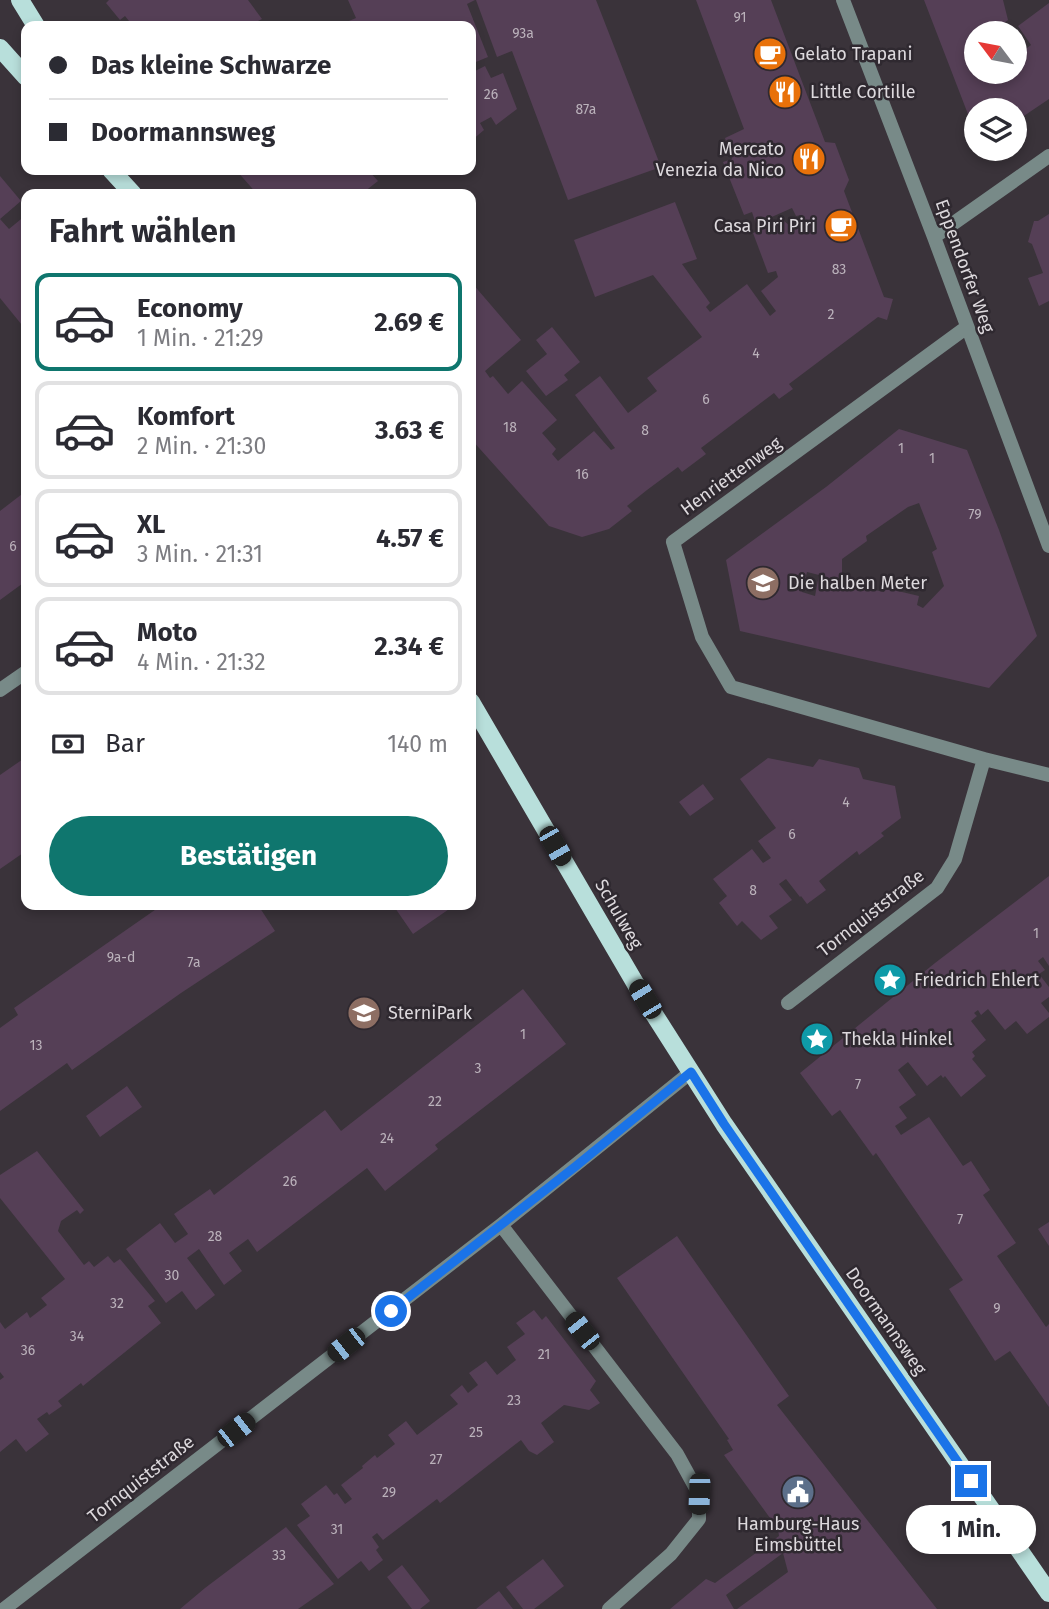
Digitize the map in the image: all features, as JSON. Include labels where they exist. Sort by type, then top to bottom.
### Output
[{"type":"main road","points":[[20,0],[33,21]]},
{"type":"main road","points":[[0,48],[21,71]]},
{"type":"main road","points":[[116,175],[130,189]]},
{"type":"main road","name":"Schulweg","points":[[476,711],[645,999],[691,1072]]},
{"type":"main road","name":"Doormannsweg","points":[[691,1072],[724,1124],[1049,1593]]},
{"type":"street","name":"Eppendorfer Weg","points":[[843,0],[1049,546]]},
{"type":"street","points":[[934,237],[1049,156]]},
{"type":"street","name":"Henriettenweg","points":[[967,327],[673,542],[702,637],[731,687],[1049,775]]},
{"type":"street","points":[[0,690],[21,675]]},
{"type":"street","name":"Tornquiststraße","points":[[788,1003],[937,888],[954,859],[984,759]]},
{"type":"street","name":"Tornquiststraße","points":[[4,1609],[501,1225],[691,1072]]},
{"type":"street","points":[[501,1225],[677,1454],[699,1494],[699,1519],[671,1554],[609,1609]]},
{"type":"building","points":[[109,0],[248,0],[262,19],[129,21],[125,16],[120,20],[106,3]]},
{"type":"building","points":[[348,0],[475,0],[467,4],[474,21],[349,21],[356,18]]},
{"type":"building","points":[[476,0],[596,0],[661,167],[568,200],[512,51],[497,57]]},
{"type":"building","points":[[696,0],[771,0],[825,142],[835,143],[849,180],[844,191],[884,297],[893,299],[887,320],[878,317],[789,384],[793,389],[779,399],[774,393],[701,448],[706,454],[682,472],[678,467],[627,506],[632,511],[609,529],[582,537],[549,526],[476,445],[476,288],[521,340],[485,371],[490,378],[493,376],[508,394],[522,381],[557,420],[542,433],[556,449],[552,454],[558,461],[594,431],[611,450],[615,448],[575,395],[600,376],[628,413],[657,391],[647,378],[702,337],[653,275],[595,297],[574,240],[675,202],[697,259],[682,264],[710,303],[706,307],[710,312],[747,284],[770,316],[776,311],[761,291],[778,277],[776,271],[768,273],[753,233],[784,221],[790,226],[804,221],[802,215],[796,216],[792,208],[756,224],[752,212],[744,215],[723,162],[732,159],[725,138],[744,129]]},
{"type":"building","points":[[924,0],[1003,0],[1007,21],[964,21],[964,84],[1027,84],[1027,48],[1031,45],[1027,39],[1027,21],[1025,21],[1049,3],[1049,99],[1027,114],[1027,98],[964,98],[964,104]]},
{"type":"building","points":[[476,27],[488,57],[476,62]]},
{"type":"building","points":[[485,66],[491,78],[503,73],[517,109],[496,125],[491,117],[480,123],[484,130],[476,137],[476,70]]},
{"type":"building","points":[[240,175],[373,175],[378,181],[368,189],[253,189]]},
{"type":"building","points":[[0,176],[21,201],[0,219]]},
{"type":"building","points":[[1049,214],[1049,301],[1039,306],[1028,278],[1043,273],[1032,244],[1028,242],[1034,221]]},
{"type":"building","points":[[0,219],[9,229],[21,219],[21,324],[0,298]]},
{"type":"building","points":[[552,327],[580,362],[564,375],[568,380],[546,396],[526,371],[547,354],[536,340]]},
{"type":"building","points":[[899,429],[967,450],[1037,636],[989,688],[740,631],[726,560],[826,487]],"holes":[[[919,503],[937,549],[932,552],[944,586],[923,608],[917,605],[919,596],[885,588],[884,592],[842,583],[842,559],[867,541],[866,536],[908,507]],[[807,572],[819,575],[815,596],[802,592]]]},
{"type":"building","points":[[21,495],[21,585],[0,600],[0,511]]},
{"type":"building","points":[[768,758],[813,767],[819,759],[859,768],[863,779],[895,786],[901,818],[881,833],[884,836],[859,855],[857,851],[819,881],[826,890],[807,904],[786,879],[779,884],[792,900],[769,916],[778,928],[761,940],[742,921],[737,926],[719,903],[727,896],[713,879],[752,849],[763,863],[771,858],[758,841],[776,828],[740,779]]},
{"type":"building","points":[[21,760],[21,854],[0,869],[0,775]]},
{"type":"building","points":[[703,784],[714,799],[690,816],[679,802]]},
{"type":"building","points":[[1049,876],[1049,966],[1043,957],[1038,961],[1045,970],[1039,974],[1049,987],[1049,997],[1041,1003],[1049,1017],[1027,1034],[1016,1021],[1005,1030],[988,1009],[981,1015],[978,1010],[974,1013],[977,1016],[971,1021],[986,1040],[972,1052],[975,1056],[972,1059],[986,1076],[961,1097],[945,1076],[943,1078],[941,1075],[927,1086],[908,1062],[898,1070],[916,1095],[899,1107],[907,1118],[895,1126],[901,1135],[929,1117],[963,1166],[971,1161],[990,1190],[983,1195],[1016,1243],[997,1256],[1046,1327],[1049,1324],[1049,1407],[1010,1351],[995,1361],[949,1289],[963,1280],[876,1153],[873,1156],[840,1110],[832,1116],[800,1073],[935,963]]},
{"type":"building","points":[[155,910],[261,910],[275,931],[72,1070],[67,1063],[0,1111],[0,1028],[18,1015],[14,1008]]},
{"type":"building","points":[[396,910],[448,910],[413,934]]},
{"type":"building","points":[[523,989],[566,1044],[435,1145],[438,1149],[385,1191],[367,1168],[257,1252],[248,1239],[229,1253],[242,1271],[224,1285],[199,1249],[187,1258],[215,1295],[196,1310],[182,1291],[166,1303],[126,1249],[160,1223],[175,1243],[188,1234],[174,1214],[210,1189],[214,1195],[325,1110],[341,1131]]},
{"type":"building","points":[[127,1086],[142,1107],[100,1137],[86,1116]]},
{"type":"building","points":[[37,1151],[84,1210],[80,1214],[77,1210],[61,1221],[58,1231],[84,1265],[89,1261],[94,1267],[108,1256],[114,1263],[120,1259],[155,1301],[148,1306],[161,1323],[83,1386],[81,1383],[58,1401],[62,1406],[37,1419],[49,1434],[26,1452],[16,1439],[0,1452],[0,1380],[4,1377],[0,1372],[0,1322],[5,1329],[27,1312],[30,1318],[47,1305],[41,1298],[65,1279],[0,1198],[0,1175]]},
{"type":"building","points":[[1049,1222],[1049,1246],[1038,1229]]},
{"type":"building","name":"Hamburg-Haus Eimsbüttel","points":[[677,1236],[789,1396],[777,1405],[937,1609],[737,1609],[788,1572],[783,1553],[726,1595],[734,1609],[670,1609],[706,1579],[715,1583],[779,1536],[778,1529],[724,1455],[733,1450],[727,1440],[729,1439],[617,1278]]},
{"type":"building","points":[[534,1310],[542,1320],[546,1316],[596,1381],[590,1390],[600,1403],[589,1410],[564,1405],[541,1423],[554,1442],[537,1455],[529,1451],[521,1440],[440,1503],[437,1499],[383,1540],[377,1533],[372,1537],[383,1560],[369,1571],[361,1561],[338,1579],[297,1525],[310,1516],[301,1504],[326,1485],[334,1495],[337,1493],[345,1504],[352,1499],[341,1485],[375,1455],[377,1458],[395,1444],[388,1435],[406,1421],[417,1435],[458,1404],[450,1395],[462,1385],[468,1393],[478,1385],[469,1373],[486,1361],[497,1375],[516,1360],[507,1347],[525,1334],[516,1323]]},
{"type":"building","points":[[286,1527],[334,1584],[298,1609],[180,1609],[205,1588]]},
{"type":"building","points":[[543,1559],[564,1586],[534,1609],[523,1609],[506,1587]]},
{"type":"building","points":[[402,1565],[430,1601],[420,1609],[412,1609],[387,1577]]},
{"type":"building","points":[[499,1591],[513,1609],[476,1609]]},
{"type":"place","name":"Gelato Trapani","points":[[770,54]]},
{"type":"place","name":"Little Cortille","points":[[785,92]]},
{"type":"place","name":"Mercato Venezia da Nico","points":[[809,159]]},
{"type":"place","name":"Casa Piri Piri","points":[[841,226]]},
{"type":"place","name":"Die halben Meter","points":[[763,583]]},
{"type":"place","name":"Friedrich Ehlert","points":[[890,980]]},
{"type":"place","name":"SterniPark","points":[[364,1013]]},
{"type":"place","name":"Thekla Hinkel","points":[[817,1039]]},
{"type":"place","name":"Hamburg-Haus Eimsbüttel","points":[[798,1492]]},
{"type":"route","points":[[391,1311],[691,1072],[724,1124],[971,1481]]}]
